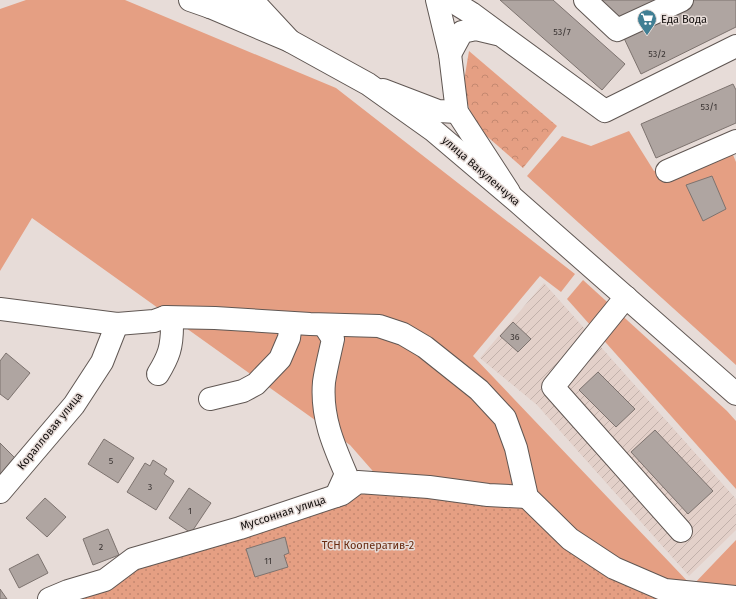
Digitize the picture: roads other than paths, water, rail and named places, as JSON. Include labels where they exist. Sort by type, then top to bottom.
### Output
[{"type":"street","points":[[200,3],[253,0],[290,41]]},
{"type":"street","points":[[437,0],[450,54],[458,112],[513,198]]},
{"type":"street","points":[[450,0],[471,13],[605,111],[735,51]]},
{"type":"street","points":[[585,0],[617,30],[682,0]]},
{"type":"street","name":"улица Вакуленчука","points":[[200,3],[290,41],[368,84],[434,131],[513,198],[736,394]]},
{"type":"street","points":[[450,54],[462,32],[476,29],[500,35]]},
{"type":"street","points":[[368,84],[438,111],[458,112]]},
{"type":"street","points":[[667,171],[736,141]]},
{"type":"street","points":[[626,297],[553,387],[681,530]]},
{"type":"street","points":[[0,310],[117,324],[160,319],[214,318],[324,325],[379,326],[402,334],[425,347],[479,390],[505,418],[516,448],[527,497],[570,539],[614,568],[665,590],[736,597]]},
{"type":"street","points":[[158,374],[170,353],[172,338],[172,326],[160,319]]},
{"type":"street","points":[[210,399],[243,391],[256,384],[280,359],[289,338],[291,323]]},
{"type":"street","name":"Коралловая улица","points":[[0,492],[74,405],[102,362],[117,324]]},
{"type":"street","points":[[324,325],[333,339],[324,382],[327,424],[346,474],[336,496]]},
{"type":"street","name":"Муссонная улица","points":[[49,599],[68,591],[105,580],[133,559],[240,528],[342,494],[358,482],[429,487],[488,495],[527,497]]},
{"type":"place","name":"Еда Вода","points":[[647,36]]},
{"type":"park label","name":"ТСН Кооператив-2","points":[[368,545]]}]
